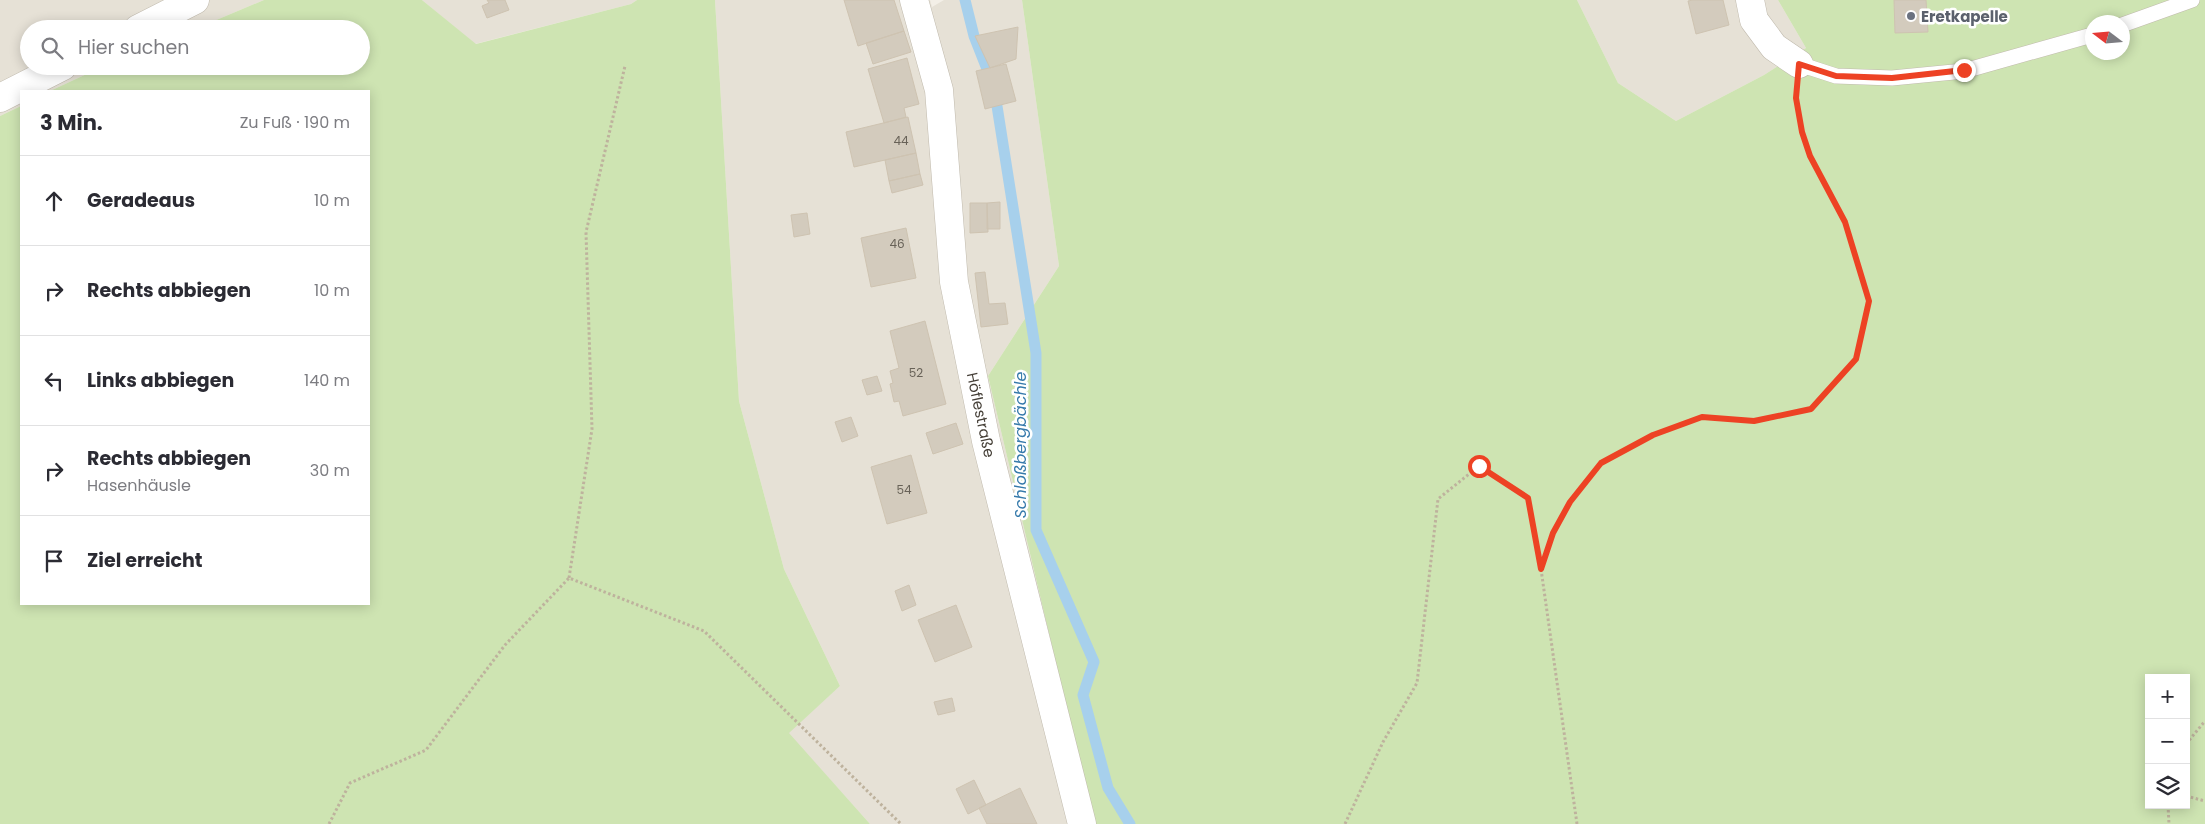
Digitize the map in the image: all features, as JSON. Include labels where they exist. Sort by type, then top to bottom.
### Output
[{"type":"street","points":[[156,20],[196,0]]},
{"type":"street","name":"Höflestraße","points":[[914,0],[939,90],[954,282],[986,441],[1082,824]]},
{"type":"street","points":[[1750,0],[1754,20],[1774,47],[1799,64]]},
{"type":"street","points":[[0,98],[45,75]]},
{"type":"lane","points":[[2130,22],[2192,0]]},
{"type":"lane","points":[[1799,64],[1836,76],[1892,78],[1964,70],[2085,37]]},
{"type":"path","points":[[1541,569],[1553,533],[1570,502],[1601,463],[1653,435],[1702,417],[1754,421],[1811,409],[1856,359],[1869,301],[1845,222],[1807,148],[1796,98],[1799,64]]},
{"type":"path","points":[[329,824],[350,783],[426,750],[504,644],[569,578],[592,429],[586,232],[625,66]]},
{"type":"path","points":[[1345,824],[1384,742],[1416,683],[1438,499],[1479,466],[1528,498],[1541,569],[1577,824]]},
{"type":"path","points":[[569,578],[704,631],[900,824]]},
{"type":"path","points":[[2190,739],[2205,721]]},
{"type":"path","points":[[2190,797],[2205,801]]},
{"type":"path","points":[[2168,809],[2169,824]]},
{"type":"shaded area","points":[[0,0],[264,0],[216,20],[20,20],[20,75],[85,75],[52,90],[20,90],[20,106],[0,116]]},
{"type":"shaded area","points":[[422,0],[637,0],[631,4],[475,44]]},
{"type":"shaded area","points":[[715,0],[930,0],[932,7],[944,0],[1022,0],[1059,266],[988,376],[1094,824],[870,824],[788,733],[840,686],[784,569],[739,401]]},
{"type":"shaded area","points":[[1577,0],[1778,0],[1806,48],[1764,75],[1676,121],[1618,83]]},
{"type":"green space","points":[[264,0],[422,0],[476,44],[631,4],[637,0],[715,0],[739,401],[784,569],[840,686],[789,733],[870,824],[0,824],[0,116],[20,106],[20,605],[370,605],[370,90],[52,90],[85,75],[370,75],[370,20],[216,20]]},
{"type":"green space","points":[[1022,0],[1577,0],[1618,83],[1676,121],[1764,75],[1806,48],[1778,0],[2205,0],[2205,824],[1094,824],[988,376],[1059,266]]},
{"type":"building","points":[[487,0],[505,0],[509,10],[487,18],[482,6],[489,3]]},
{"type":"building","points":[[844,0],[894,0],[904,31],[858,46]]},
{"type":"building","points":[[1723,0],[1729,25],[1696,34],[1688,1]]},
{"type":"building","name":"Eretkapelle","points":[[1894,0],[1926,0],[1928,32],[1895,33]]},
{"type":"building","points":[[1018,27],[1016,59],[990,68],[975,36]]},
{"type":"building","points":[[904,31],[911,52],[873,64],[866,43]]},
{"type":"building","points":[[907,58],[919,104],[904,108],[906,117],[884,123],[868,69]]},
{"type":"building","points":[[1006,64],[1016,101],[985,109],[976,71]]},
{"type":"building","points":[[908,117],[916,153],[854,167],[846,132]]},
{"type":"building","points":[[916,153],[920,174],[889,181],[885,160]]},
{"type":"building","points":[[920,174],[923,185],[892,193],[889,181]]},
{"type":"building","points":[[1000,202],[1000,229],[987,229],[987,203]]},
{"type":"building","points":[[970,203],[987,203],[988,232],[970,233]]},
{"type":"building","points":[[807,213],[810,234],[794,237],[791,215]]},
{"type":"building","points":[[906,228],[916,278],[871,287],[861,238]]},
{"type":"building","points":[[985,272],[989,304],[1005,303],[1008,324],[981,327],[975,273]]},
{"type":"building","points":[[925,321],[946,404],[903,416],[899,401],[894,402],[890,384],[893,383],[890,371],[899,368],[890,331]]},
{"type":"building","points":[[877,376],[882,391],[867,395],[862,380]]},
{"type":"building","points":[[851,417],[858,436],[842,442],[835,422]]},
{"type":"building","points":[[956,423],[963,444],[933,454],[926,433]]},
{"type":"building","points":[[911,455],[927,513],[887,524],[871,467]]},
{"type":"building","points":[[909,585],[916,605],[902,611],[895,591]]},
{"type":"building","points":[[956,605],[972,647],[935,662],[918,620]]},
{"type":"building","points":[[952,698],[955,711],[938,715],[934,702]]},
{"type":"building","points":[[974,780],[986,805],[968,814],[956,789]]},
{"type":"building","points":[[1020,788],[1037,824],[987,824],[979,808]]},
{"type":"waterway","name":"Schloßbergbächle","points":[[965,0],[974,36],[987,69]]},
{"type":"waterway","name":"Schloßbergbächle","points":[[997,106],[1036,353],[1036,530],[1094,662],[1083,695],[1108,788],[1130,824]]},
{"type":"place","name":"Eretkapelle","points":[[1911,16]]},
{"type":"route","points":[[1479,466],[1528,498],[1541,569],[1553,533],[1570,502],[1601,463],[1653,435],[1702,417],[1754,421],[1811,409],[1856,359],[1869,301],[1845,222],[1810,156],[1802,132],[1796,98],[1799,64],[1836,76],[1892,78],[1964,70]]}]
